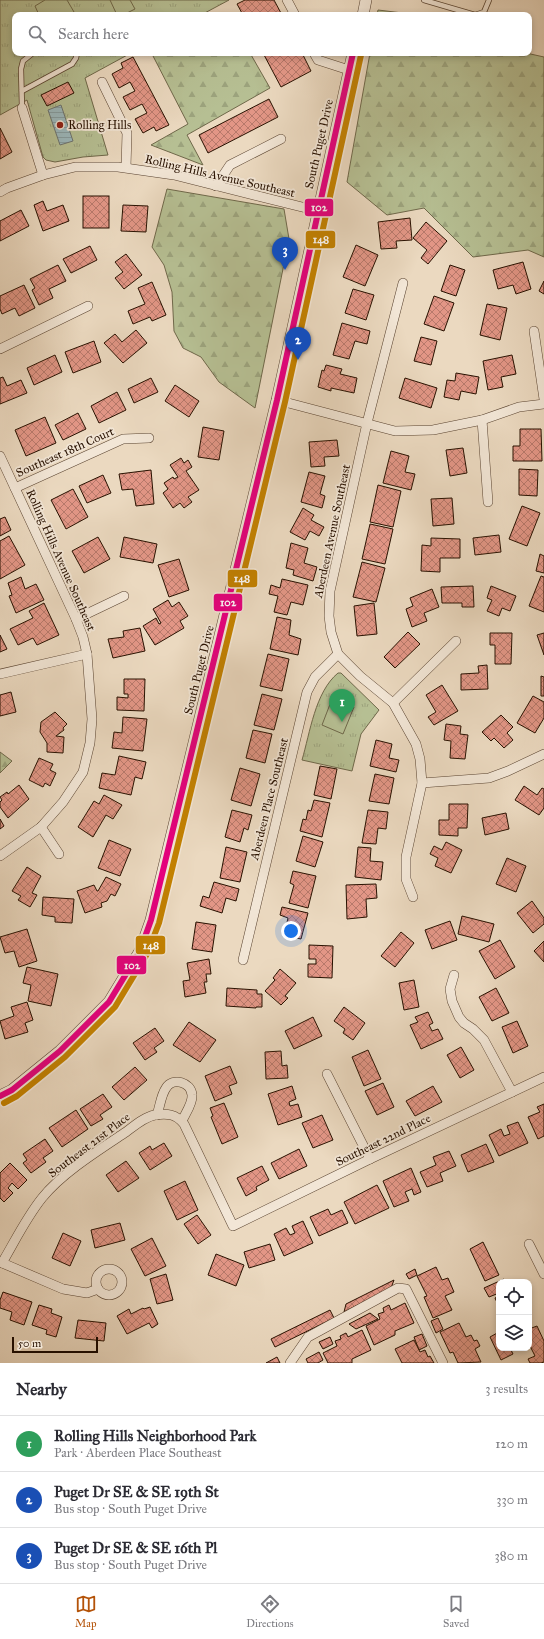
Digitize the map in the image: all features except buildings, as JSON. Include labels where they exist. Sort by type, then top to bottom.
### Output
[{"type":"street","points":[[287,0],[293,12]]},
{"type":"street","points":[[364,12],[366,0]]},
{"type":"street","points":[[316,56],[318,60],[349,70]]},
{"type":"street","name":"South Puget Drive","points":[[0,1096],[12,1090],[60,1051],[109,1002],[140,951],[151,920],[277,400],[352,56]]},
{"type":"street","points":[[102,82],[127,133],[126,167]]},
{"type":"street","points":[[22,108],[43,175]]},
{"type":"street","points":[[216,186],[230,165],[281,139]]},
{"type":"street","name":"Rolling Hills Avenue Southeast","points":[[0,192],[43,175],[75,168],[126,167],[174,175],[318,211]]},
{"type":"street","name":"Aberdeen Avenue Southeast","points":[[403,283],[367,423],[330,591],[329,616],[331,632],[338,654],[360,676],[393,703],[416,744],[420,760],[422,783],[406,857],[406,879],[413,897]]},
{"type":"street","points":[[0,349],[88,306]]},
{"type":"street","points":[[534,331],[544,399]]},
{"type":"street","points":[[277,400],[395,431],[433,430],[482,420],[519,407],[544,404]]},
{"type":"street","points":[[482,420],[488,502]]},
{"type":"street","name":"Southeast 18th Court","points":[[15,488],[123,439],[149,438]]},
{"type":"street","name":"Rolling Hills Avenue Southeast","points":[[0,456],[83,637],[87,654],[92,719],[90,743],[83,772],[63,802],[41,827],[0,856]]},
{"type":"street","points":[[76,619],[124,596]]},
{"type":"street","points":[[393,703],[456,641]]},
{"type":"street","points":[[0,674],[87,654]]},
{"type":"street","name":"Aberdeen Place Southeast","points":[[243,960],[307,692],[315,677],[338,654]]},
{"type":"street","points":[[422,783],[489,778],[544,754]]},
{"type":"street","points":[[41,827],[59,854]]},
{"type":"street","points":[[454,975],[450,990],[452,1001],[464,1023],[473,1028],[484,1040],[512,1092]]},
{"type":"street","points":[[327,1074],[370,1159]]},
{"type":"street","name":"Southeast 22nd Place","points":[[182,1121],[233,1226],[370,1159],[544,1077]]},
{"type":"street","points":[[181,1082],[189,1087],[192,1100],[182,1121],[175,1115],[162,1114],[165,1089],[172,1083],[181,1082]]},
{"type":"street","name":"Southeast 21st Place","points":[[1,1262],[38,1204],[60,1179],[143,1120],[162,1114]]},
{"type":"street","points":[[529,1244],[544,1274]]},
{"type":"street","points":[[1,1262],[63,1289],[87,1293],[98,1290]]},
{"type":"street","points":[[290,1363],[308,1337],[398,1288],[406,1289],[443,1363]]},
{"type":"lane","points":[[424,0],[468,12]]},
{"type":"lane","points":[[484,12],[489,0]]},
{"type":"lane","points":[[22,108],[21,69],[23,61],[29,56]]},
{"type":"lane","points":[[22,91],[72,64],[76,56]]},
{"type":"green space","points":[[0,0],[229,0],[207,12],[12,12],[12,56],[125,56],[85,78],[108,155],[83,157],[55,162],[46,160],[43,157],[27,100],[0,115]]},
{"type":"green space","points":[[45,0],[67,0],[74,12],[38,12],[35,6]]},
{"type":"green space","points":[[110,0],[130,0],[135,9],[129,12],[116,12]]},
{"type":"green space","points":[[378,10],[394,12],[378,12]]},
{"type":"green space","points":[[532,54],[544,57],[544,257],[528,250],[473,257],[424,208],[387,215],[347,182],[369,56],[532,56]]},
{"type":"green space","points":[[153,56],[252,56],[270,88],[187,135],[203,165],[151,145],[188,124]]},
{"type":"green space","points":[[167,189],[284,209],[289,239],[255,408],[219,382],[201,357],[183,348],[174,331],[172,292],[164,265],[152,247]]},
{"type":"green space","points":[[338,673],[341,673],[379,710],[361,734],[352,771],[302,760],[314,714],[324,691],[330,681]]},
{"type":"green space","points":[[332,699],[354,707],[343,734],[322,725]]},
{"type":"green space","points":[[0,752],[12,761],[0,773]]},
{"type":"water","name":"Rolling Hills","points":[[61,105],[73,141],[60,145],[48,110]]},
{"type":"transit line","name":"102","points":[[0,1096],[12,1090],[60,1051],[109,1002],[140,951],[151,920],[277,400],[352,56]]},
{"type":"transit line","name":"148","points":[[4,1103],[17,1096],[65,1057],[115,1007],[147,954],[159,923],[285,402],[361,56]]},
{"type":"place","name":"Rolling Hills","points":[[60,125]]},
{"type":"place","name":"Puget Dr SE & SE 16th Pl","points":[[285,270]]},
{"type":"place","name":"Puget Dr SE & SE 19th St","points":[[298,360]]},
{"type":"place","name":"Rolling Hills Neighborhood Park","points":[[342,722]]}]
